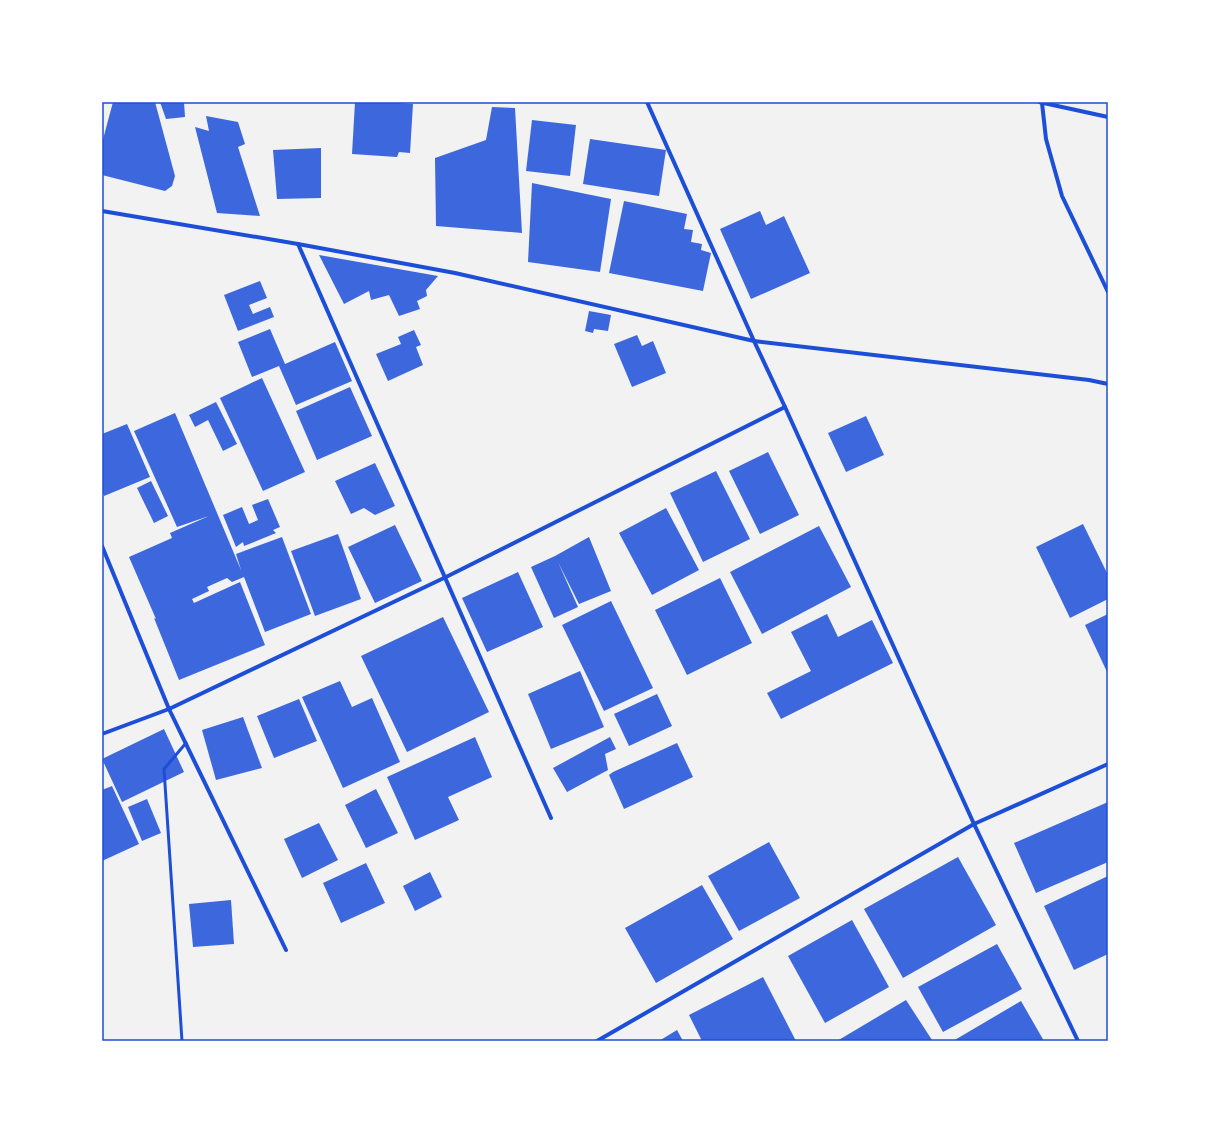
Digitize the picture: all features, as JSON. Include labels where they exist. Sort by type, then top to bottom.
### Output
[{"type":"street","points":[[647,102],[974,824],[1078,1041]]},
{"type":"street","points":[[1108,118],[1041,102],[1046,139],[1062,196],[1108,292]]},
{"type":"street","points":[[102,211],[298,244],[455,273],[754,341],[1089,380],[1108,384]]},
{"type":"street","points":[[298,244],[552,818]]},
{"type":"street","points":[[102,734],[169,709],[446,577],[785,407]]},
{"type":"street","points":[[102,546],[169,709],[286,950]]},
{"type":"street","points":[[597,1041],[974,824],[1108,764]]},
{"type":"lane","points":[[182,1041],[164,769],[186,743]]},
{"type":"building","points":[[113,102],[155,102],[175,176],[172,186],[165,191],[102,175],[102,143]]},
{"type":"building","points":[[160,102],[184,102],[185,117],[166,119]]},
{"type":"building","points":[[355,102],[413,104],[410,153],[399,152],[397,157],[352,154]]},
{"type":"building","points":[[492,107],[515,108],[522,233],[436,226],[435,158],[486,140]]},
{"type":"building","points":[[206,116],[238,122],[245,144],[238,147],[260,216],[217,213],[195,127],[209,131]]},
{"type":"building","points":[[532,120],[576,125],[570,176],[526,171]]},
{"type":"building","points":[[590,139],[666,150],[659,196],[583,184]]},
{"type":"building","points":[[321,148],[321,198],[277,199],[273,150]]},
{"type":"building","points":[[532,183],[611,199],[600,272],[528,262]]},
{"type":"building","points":[[624,201],[687,214],[684,229],[693,230],[691,242],[702,244],[701,250],[711,253],[703,291],[609,273]]},
{"type":"building","points":[[760,211],[766,225],[784,216],[810,273],[751,299],[720,229]]},
{"type":"building","points":[[319,255],[438,276],[426,290],[427,296],[417,301],[420,309],[399,316],[389,295],[371,300],[369,291],[344,304]]},
{"type":"building","points":[[260,281],[267,298],[249,305],[253,314],[270,307],[274,317],[238,331],[224,295]]},
{"type":"building","points":[[589,311],[611,315],[608,331],[594,329],[593,333],[585,331]]},
{"type":"building","points":[[270,329],[285,364],[335,342],[352,381],[296,405],[279,366],[252,377],[238,342]]},
{"type":"building","points":[[414,330],[421,345],[416,347],[423,365],[388,381],[376,354],[401,344],[398,337]]},
{"type":"building","points":[[637,335],[642,346],[653,341],[666,373],[632,387],[614,344]]},
{"type":"building","points":[[262,378],[305,472],[263,491],[220,398]]},
{"type":"building","points":[[350,387],[372,436],[317,460],[296,411]]},
{"type":"building","points":[[216,402],[237,444],[223,451],[208,420],[195,427],[189,415]]},
{"type":"building","points":[[175,413],[241,570],[236,554],[282,537],[311,614],[265,632],[244,577],[232,582],[227,578],[207,587],[209,591],[192,599],[194,603],[240,582],[265,645],[179,680],[154,618],[156,619],[129,557],[172,538],[170,533],[209,516],[177,527],[134,431]]},
{"type":"building","points":[[866,416],[884,455],[846,472],[828,433]]},
{"type":"building","points":[[127,424],[150,477],[104,496],[102,490],[102,434]]},
{"type":"building","points":[[768,452],[799,515],[760,534],[729,471]]},
{"type":"building","points":[[375,463],[395,506],[375,515],[364,508],[351,514],[335,481]]},
{"type":"building","points":[[716,471],[750,539],[703,562],[670,493]]},
{"type":"building","points":[[151,481],[168,516],[154,523],[137,488]]},
{"type":"building","points":[[268,499],[280,527],[273,530],[276,533],[244,546],[243,542],[236,547],[223,515],[242,507],[249,524],[258,520],[252,505]]},
{"type":"building","points":[[666,508],[699,570],[652,595],[619,533]]},
{"type":"building","points":[[1083,524],[1108,575],[1108,599],[1070,618],[1036,547]]},
{"type":"building","points":[[395,525],[422,581],[375,603],[348,547]]},
{"type":"building","points":[[819,526],[851,587],[762,634],[730,572]]},
{"type":"building","points":[[338,534],[361,599],[315,616],[291,551]]},
{"type":"building","points":[[589,537],[611,591],[579,604],[558,562],[578,607],[554,618],[531,567],[555,556]]},
{"type":"building","points":[[518,572],[543,627],[487,652],[462,598]]},
{"type":"building","points":[[720,578],[752,643],[687,675],[655,610]]},
{"type":"building","points":[[611,601],[653,688],[604,711],[562,625]]},
{"type":"building","points":[[827,614],[838,637],[872,620],[893,663],[781,719],[767,693],[811,671],[791,632]]},
{"type":"building","points":[[1108,614],[1108,674],[1085,625]]},
{"type":"building","points":[[443,617],[489,712],[407,752],[361,656]]},
{"type":"building","points":[[580,671],[604,727],[551,749],[528,694]]},
{"type":"building","points":[[340,681],[352,707],[372,698],[400,762],[343,788],[302,697]]},
{"type":"building","points":[[657,694],[672,726],[629,746],[614,714]]},
{"type":"building","points":[[299,699],[317,741],[274,758],[257,716]]},
{"type":"building","points":[[243,717],[262,768],[216,780],[202,730]]},
{"type":"building","points":[[164,729],[184,772],[122,802],[102,759]]},
{"type":"building","points":[[475,737],[492,777],[448,797],[459,820],[415,840],[387,777]]},
{"type":"building","points":[[610,737],[616,749],[605,754],[608,770],[567,792],[553,768]]},
{"type":"building","points":[[677,743],[693,777],[624,809],[609,775]]},
{"type":"building","points":[[112,786],[139,844],[102,861],[102,790]]},
{"type":"building","points":[[376,789],[398,833],[366,848],[345,805]]},
{"type":"building","points":[[147,799],[161,833],[142,841],[128,807]]},
{"type":"building","points":[[1108,802],[1108,862],[1036,893],[1014,843]]},
{"type":"building","points":[[319,823],[338,860],[302,878],[284,839]]},
{"type":"building","points":[[769,842],[800,898],[739,931],[708,876]]},
{"type":"building","points":[[958,857],[996,925],[903,978],[864,909]]},
{"type":"building","points":[[366,863],[385,903],[341,923],[323,883]]},
{"type":"building","points":[[430,872],[442,897],[415,911],[403,886]]},
{"type":"building","points":[[1108,876],[1108,954],[1074,970],[1044,906]]},
{"type":"building","points":[[702,885],[733,939],[656,983],[625,928]]},
{"type":"building","points":[[231,900],[234,944],[193,947],[189,904]]},
{"type":"building","points":[[852,920],[889,987],[825,1023],[788,956]]},
{"type":"building","points":[[997,944],[1022,989],[943,1032],[918,987]]},
{"type":"building","points":[[763,977],[796,1041],[702,1041],[689,1015]]},
{"type":"building","points":[[906,1000],[932,1040],[837,1041]]},
{"type":"building","points":[[1021,1001],[1044,1041],[953,1041]]},
{"type":"building","points":[[677,1030],[683,1041],[659,1041]]}]
